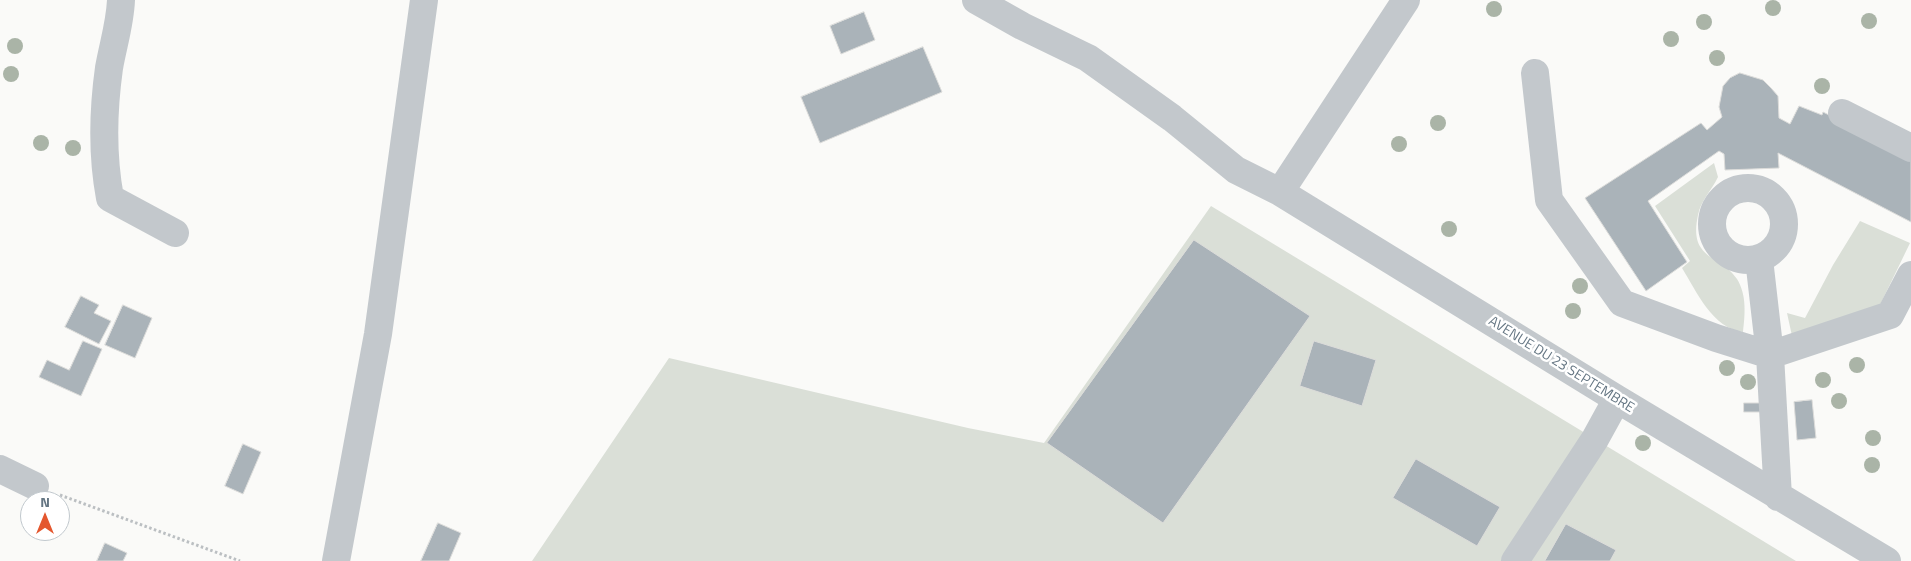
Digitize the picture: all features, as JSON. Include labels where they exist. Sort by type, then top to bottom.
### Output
[{"type":"street","points":[[121,0],[120,21],[110,67],[103,125],[110,198],[175,233]]},
{"type":"street","points":[[336,561],[378,334],[424,0]]},
{"type":"street","name":"AVENUE DU 23 SEPTEMBRE","points":[[976,0],[1022,26],[1088,58],[1172,118],[1236,170],[1280,192],[1616,400],[1886,561]]},
{"type":"street","points":[[1280,192],[1406,0]]},
{"type":"street","points":[[1535,73],[1549,200],[1622,303],[1716,338],[1770,355],[1890,315],[1911,275]]},
{"type":"street","points":[[1842,113],[1911,148]]},
{"type":"street","points":[[1759,259],[1770,355],[1778,498]]},
{"type":"street","points":[[1515,561],[1595,439],[1616,400]]},
{"type":"street","points":[[0,468],[36,486]]},
{"type":"path","points":[[36,486],[240,561]]},
{"type":"shaded area","points":[[1714,163],[1718,177],[1699,210],[1696,230],[1702,249],[1730,271],[1740,285],[1744,305],[1743,332],[1722,324],[1706,308],[1682,268],[1690,261],[1655,206]]},
{"type":"shaded area","points":[[1211,206],[1796,561],[532,561],[669,358],[968,428],[1044,443]]},
{"type":"shaded area","points":[[1860,221],[1910,243],[1879,307],[1792,336],[1787,313],[1805,318],[1833,265]]},
{"type":"building","points":[[864,12],[875,40],[841,54],[830,26]]},
{"type":"building","points":[[923,47],[942,92],[820,143],[801,97]]},
{"type":"building","points":[[1740,73],[1763,80],[1771,88],[1778,96],[1779,118],[1790,124],[1799,106],[1822,115],[1823,112],[1911,156],[1911,222],[1778,153],[1779,168],[1725,170],[1724,154],[1719,151],[1648,201],[1687,262],[1646,291],[1585,198],[1701,123],[1707,130],[1722,117],[1719,107],[1723,86],[1730,78]]},
{"type":"building","points":[[1194,240],[1310,316],[1163,523],[1047,443]]},
{"type":"building","points":[[81,296],[99,305],[94,313],[111,321],[99,344],[65,327]]},
{"type":"building","points":[[123,305],[152,318],[135,358],[105,345]]},
{"type":"building","points":[[83,341],[102,349],[81,396],[39,377],[47,360],[69,370]]},
{"type":"building","points":[[1314,341],[1376,360],[1362,406],[1300,386]]},
{"type":"building","points":[[1812,400],[1816,438],[1797,440],[1794,402]]},
{"type":"building","points":[[1744,403],[1763,403],[1763,412],[1744,412]]},
{"type":"building","points":[[243,444],[261,452],[243,494],[225,486]]},
{"type":"building","points":[[1416,459],[1500,507],[1477,546],[1393,498]]},
{"type":"building","points":[[438,523],[461,533],[449,561],[421,561]]},
{"type":"building","points":[[1566,524],[1616,550],[1610,561],[1545,561]]},
{"type":"building","points":[[105,543],[127,553],[123,561],[97,561]]}]
